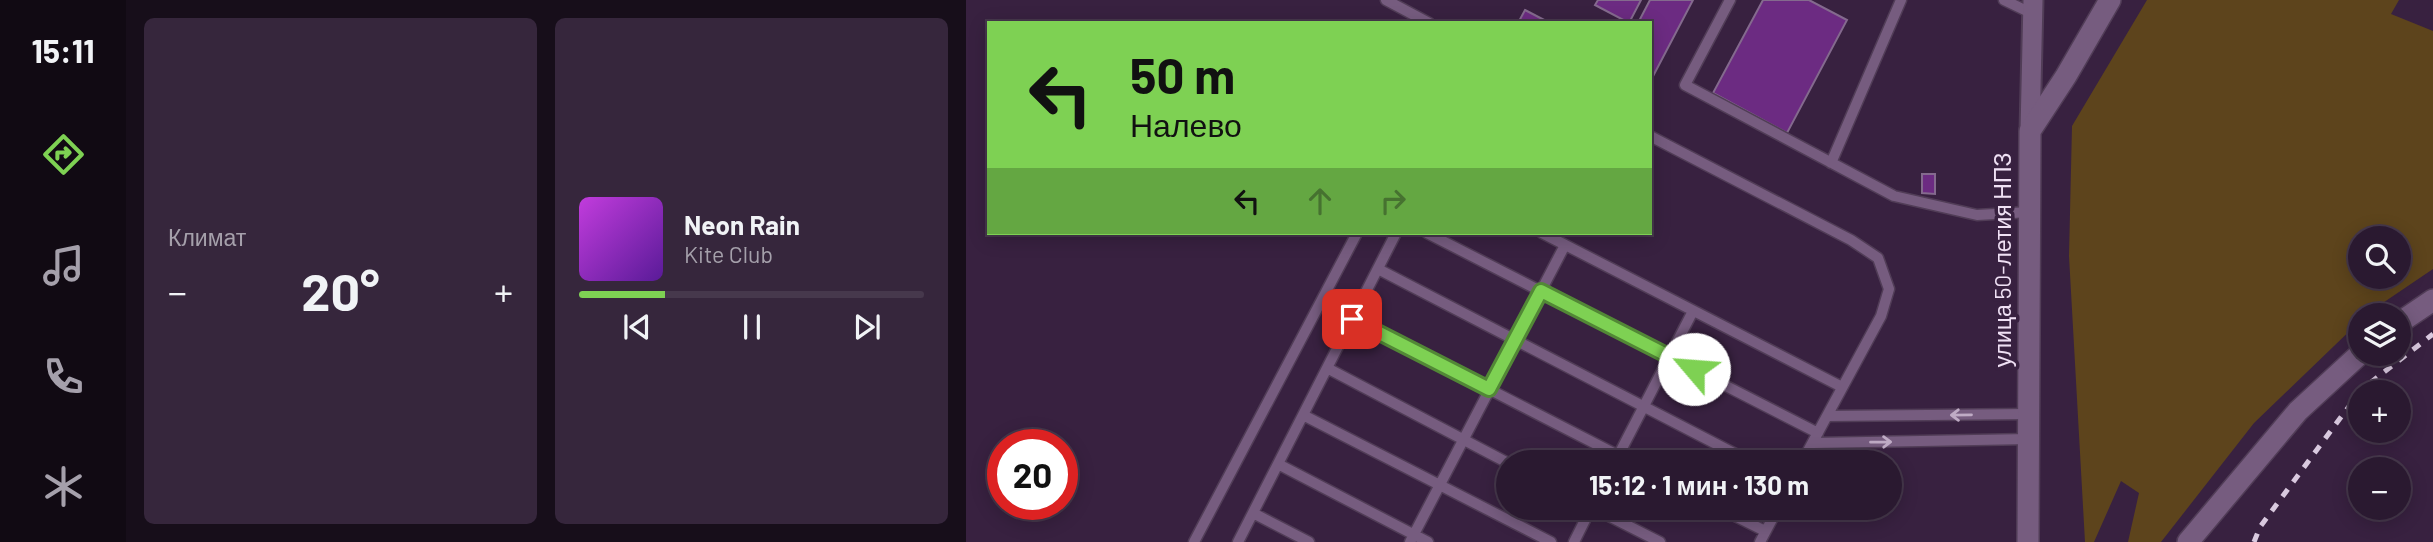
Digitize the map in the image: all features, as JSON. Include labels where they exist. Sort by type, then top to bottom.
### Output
[{"type":"street","name":"улица 50-летия НПЗ","points":[[2028,542],[2030,131],[2110,0]]},
{"type":"street","points":[[2030,131],[2033,7]]},
{"type":"street","points":[[2411,315],[2433,300]]},
{"type":"street","points":[[2188,542],[2298,411],[2348,365]]},
{"type":"lane","points":[[1386,0],[1425,21]]},
{"type":"lane","points":[[1730,0],[1685,85],[1894,196],[1977,215],[2030,212]]},
{"type":"lane","points":[[1831,163],[1901,0]]},
{"type":"lane","points":[[2004,0],[2033,7]]},
{"type":"lane","points":[[1652,137],[1850,240],[1878,258],[1889,289],[1881,316],[1809,450]]},
{"type":"lane","points":[[1194,542],[1356,235]]},
{"type":"lane","points":[[1238,542],[1395,235]]},
{"type":"lane","points":[[1431,235],[1818,433]]},
{"type":"lane","points":[[1546,235],[1842,387]]},
{"type":"lane","points":[[1412,538],[1565,245]]},
{"type":"lane","points":[[1378,269],[1728,450]]},
{"type":"lane","points":[[1622,450],[1693,311]]},
{"type":"lane","points":[[1352,319],[1601,450]]},
{"type":"lane","points":[[1327,369],[1496,457]]},
{"type":"lane","points":[[1827,416],[2029,414]]},
{"type":"lane","points":[[1303,415],[1551,542]]},
{"type":"lane","points":[[1813,443],[2029,439]]},
{"type":"lane","points":[[1278,464],[1412,538],[1429,542]]},
{"type":"lane","points":[[1253,513],[1309,542]]},
{"type":"lane","points":[[1574,542],[1586,520]]},
{"type":"lane","points":[[1616,520],[1660,542]]},
{"type":"lane","points":[[1743,520],[1765,531]]},
{"type":"lane","points":[[1760,542],[1771,520]]},
{"type":"shaded area","points":[[2147,0],[2399,0],[2391,14],[2433,31],[2433,269],[2411,284],[2411,226],[2348,226],[2348,289],[2403,289],[2383,303],[2348,303],[2348,333],[2254,423],[2161,542],[2128,542],[2139,493],[2121,481],[2094,542],[2085,542],[2069,256],[2072,126]]},
{"type":"building","points":[[1598,0],[1641,0],[1630,21],[1595,5]]},
{"type":"building","points":[[1650,0],[1693,0],[1652,78],[1652,21],[1639,21]]},
{"type":"building","points":[[1763,0],[1809,0],[1847,20],[1787,133],[1713,93]]},
{"type":"building","points":[[1525,10],[1546,21],[1519,21]]},
{"type":"building","points":[[1922,174],[1935,174],[1935,194],[1922,193]]},
{"type":"railway","points":[[2254,542],[2260,527],[2361,390],[2433,334]]},
{"type":"route","points":[[1352,319],[1489,389],[1541,291],[1694,369]]}]
